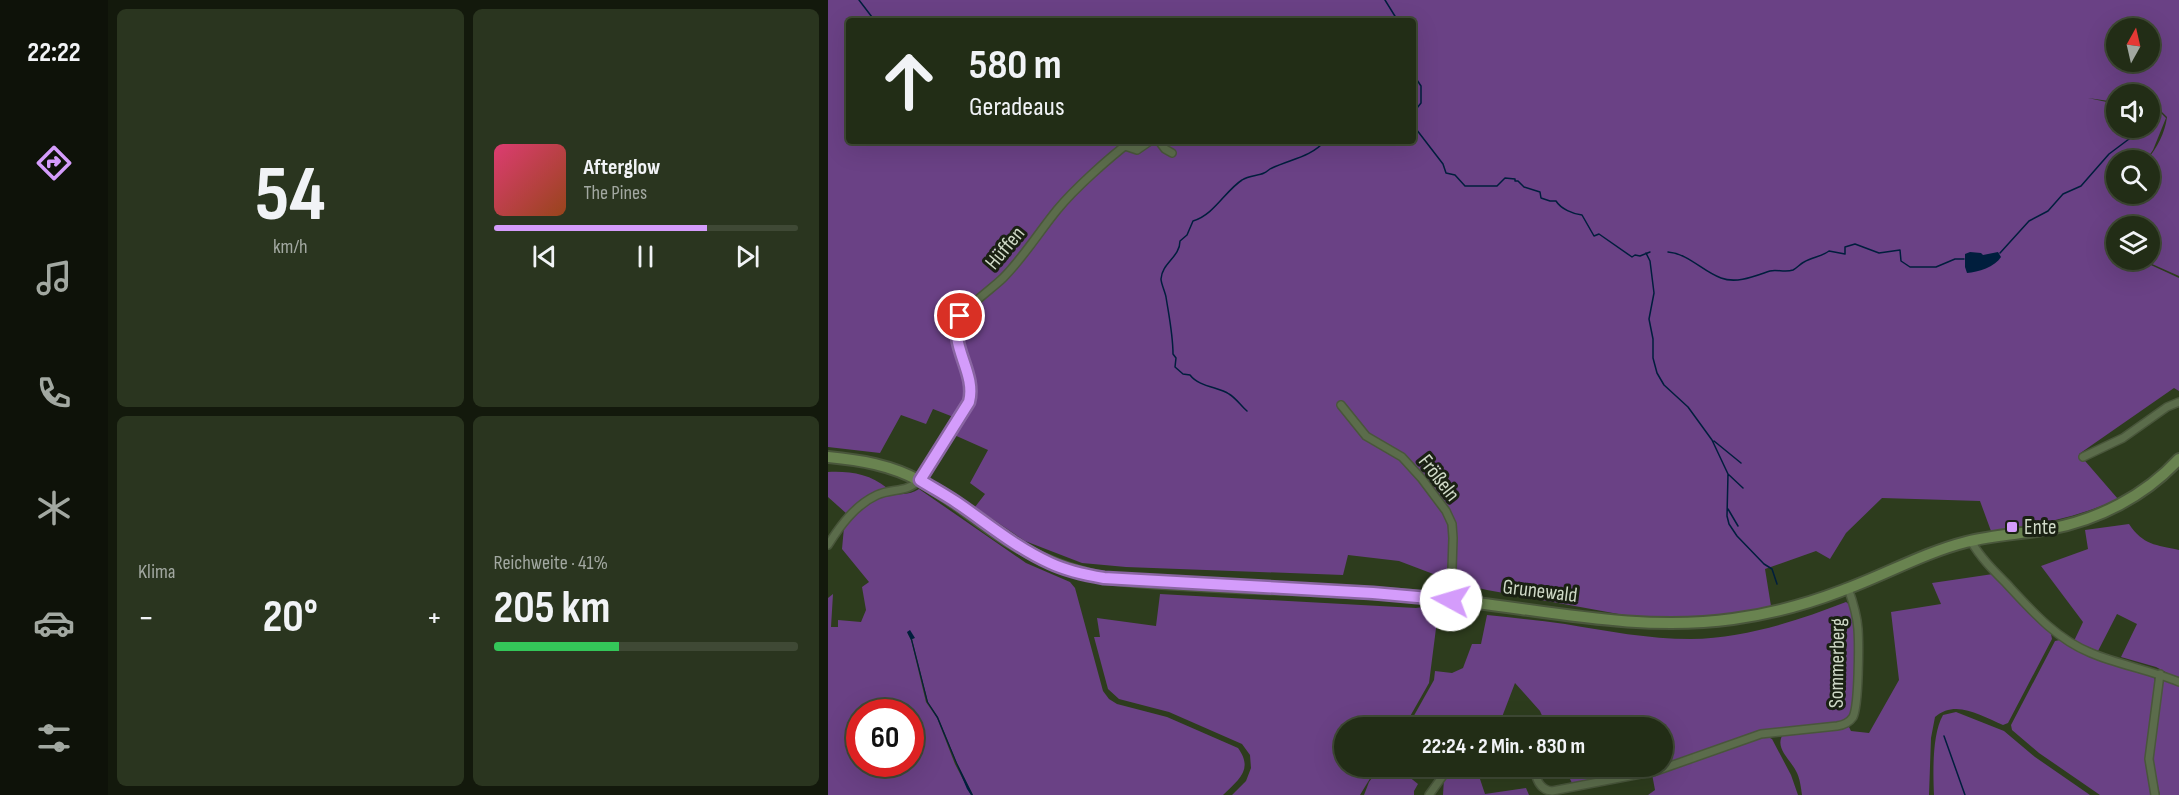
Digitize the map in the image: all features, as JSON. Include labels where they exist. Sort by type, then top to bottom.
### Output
[{"type":"main road","name":"Grunewald","points":[[828,457],[871,462],[920,480],[1028,552],[1060,567],[1104,578],[1443,599],[1633,622],[1698,623],[1773,612],[1848,588],[1935,552],[1971,541],[2050,529],[2097,515],[2137,495],[2179,459]]},
{"type":"street","name":"Hüffen","points":[[920,480],[969,402],[971,394],[968,372],[956,334],[960,316],[1005,276],[1059,208],[1127,144]]},
{"type":"street","name":"Hüffen","points":[[1129,144],[1137,150],[1146,144]]},
{"type":"street","points":[[1161,144],[1172,153]]},
{"type":"street","points":[[2083,457],[2122,438],[2167,407],[2179,402]]},
{"type":"street","name":"Frößeln","points":[[1341,405],[1366,436],[1402,457],[1446,511],[1452,524],[1453,538],[1443,599]]},
{"type":"street","points":[[828,545],[842,524],[868,500],[878,494],[912,488],[920,480]]},
{"type":"street","points":[[890,482],[894,490]]},
{"type":"street","points":[[1971,541],[1978,553],[2023,602],[2056,634],[2072,645],[2179,682]]},
{"type":"street","name":"Sommerberg","points":[[1673,765],[1761,734],[1838,726],[1847,723],[1856,707],[1858,645],[1857,621],[1848,588]]},
{"type":"street","points":[[2155,795],[2149,759],[2160,674]]},
{"type":"street","points":[[1429,795],[1442,777]]},
{"type":"street","name":"Sommerberg","points":[[1537,777],[1543,789],[1552,791],[1625,777]]},
{"type":"shaded area","points":[[828,0],[2179,0],[2179,276],[2160,268],[2160,216],[2106,216],[2106,270],[2160,269],[2179,278],[2179,391],[2174,388],[2079,454],[2118,499],[2087,511],[2040,523],[1991,531],[1980,501],[1882,498],[1846,533],[1830,559],[1816,551],[1765,569],[1771,606],[1739,614],[1661,619],[1624,615],[1487,590],[1457,583],[1399,561],[1348,555],[1343,575],[1126,567],[1082,563],[1025,541],[975,507],[985,494],[970,483],[988,450],[952,434],[971,401],[966,399],[956,418],[933,409],[926,424],[901,415],[880,453],[828,447]],"holes":[[[2106,84],[2160,84],[2161,111],[2167,117],[2160,140],[2154,150],[2160,150],[2160,204],[2106,204],[2106,150],[2153,150],[2158,138],[2106,138],[2106,102],[2088,98],[2106,101]]]},
{"type":"shaded area","points":[[2160,113],[2166,118],[2160,133]]},
{"type":"shaded area","points":[[828,472],[859,474],[874,479],[887,488],[874,493],[847,514],[828,497]]},
{"type":"shaded area","points":[[919,489],[1026,563],[1070,582],[1075,588],[1103,691],[1109,699],[1117,704],[1167,717],[1238,748],[1245,763],[1239,779],[1223,795],[973,795],[938,717],[928,702],[912,639],[914,638],[907,632],[926,702],[937,718],[955,764],[971,795],[828,795],[828,598],[833,594],[831,627],[838,627],[838,620],[861,622],[866,610],[862,587],[869,582],[842,549],[844,527],[869,504],[887,496],[907,494]]},
{"type":"shaded area","points":[[2129,524],[2145,540],[2179,550],[2179,679],[2156,667],[2121,657],[2137,624],[2117,614],[2098,651],[2074,641],[2083,622],[2041,566],[2088,549],[2085,530]]},
{"type":"shaded area","points":[[1993,574],[2051,634],[2052,639],[2008,723],[2003,725],[1960,709],[1951,709],[1935,717],[1931,738],[1929,795],[1802,795],[1797,774],[1781,748],[1781,738],[1784,733],[1848,725],[1851,731],[1869,733],[1899,680],[1891,612],[1941,604],[1932,583]]},
{"type":"shaded area","points":[[1160,594],[1416,608],[1439,605],[1429,683],[1410,717],[1334,717],[1334,777],[1371,777],[1360,795],[1232,795],[1246,781],[1251,768],[1250,755],[1242,744],[1169,712],[1119,699],[1108,689],[1094,637],[1100,637],[1097,618],[1156,626]]},
{"type":"shaded area","points":[[1846,602],[1851,606],[1856,632],[1854,706],[1847,720],[1840,723],[1767,730],[1673,762],[1673,717],[1543,717],[1515,683],[1502,717],[1413,717],[1434,680],[1435,671],[1452,673],[1463,668],[1472,644],[1481,644],[1487,615],[1675,639],[1711,638],[1751,632],[1809,616]]},
{"type":"shaded area","points":[[2060,640],[2096,658],[2153,674],[2156,684],[2145,757],[2154,795],[2100,795],[2039,753],[2012,730],[2011,725],[2055,641]]},
{"type":"shaded area","points":[[2166,679],[2179,686],[2179,795],[2160,795],[2151,757],[2162,682]]},
{"type":"shaded area","points":[[1956,712],[2004,731],[2035,757],[2090,795],[1934,795],[1934,754],[1939,723],[1943,715]]},
{"type":"shaded area","points":[[1766,736],[1772,739],[1791,775],[1798,795],[1648,795],[1655,790],[1653,777],[1673,777],[1673,767]]},
{"type":"shaded area","points":[[1373,777],[1409,777],[1418,784],[1414,795],[1364,795]]},
{"type":"shaded area","points":[[1479,777],[1485,794],[1526,788],[1529,795],[1443,795],[1444,778]]},
{"type":"shaded area","points":[[1569,777],[1605,777],[1572,783]]},
{"type":"water","points":[[1970,252],[1983,255],[1998,252],[2001,257],[1995,264],[1967,273],[1965,254]]},
{"type":"water","points":[[910,630],[915,638],[912,639],[928,702],[938,717],[973,795],[967,789],[937,718],[927,702],[907,632]]},
{"type":"waterway","points":[[859,0],[873,18]]},
{"type":"waterway","points":[[1385,0],[1396,18]]},
{"type":"waterway","points":[[1416,78],[1421,86],[1421,103],[1416,109]]},
{"type":"waterway","points":[[1416,129],[1443,164],[1446,173],[1455,175],[1465,186],[1497,186],[1505,178],[1515,179],[1524,187],[1540,192],[1541,198],[1556,201],[1567,211],[1582,215],[1594,236],[1599,234],[1632,257],[1650,252]]},
{"type":"waterway","points":[[2000,253],[2029,221],[2048,211],[2063,194],[2081,186],[2109,154],[2130,138]]},
{"type":"waterway","points":[[1247,411],[1229,394],[1198,382],[1175,367],[1176,358],[1173,354],[1170,318],[1161,281],[1162,273],[1177,251],[1180,241],[1187,235],[1193,221],[1207,214],[1236,185],[1245,178],[1265,173],[1271,168],[1307,154],[1321,144]]},
{"type":"waterway","points":[[1668,252],[1689,259],[1727,280],[1746,279],[1773,271],[1793,270],[1807,260],[1829,251],[1845,254],[1845,247],[1855,244],[1879,253],[1900,250],[1901,261],[1910,267],[1936,267],[1955,259],[1964,259]]},
{"type":"waterway","points":[[1646,253],[1650,261],[1654,293],[1649,319],[1657,373],[1664,385],[1688,407],[1712,440],[1728,474],[1727,516],[1729,524],[1737,536],[1764,564],[1772,569],[1777,584]]},
{"type":"waterway","points":[[1714,441],[1741,463]]},
{"type":"waterway","points":[[1728,474],[1743,488]]},
{"type":"waterway","points":[[1728,509],[1738,526]]},
{"type":"waterway","points":[[1944,736],[1965,795]]},
{"type":"place","name":"Ente","points":[[2012,527]]},
{"type":"route","points":[[960,316],[956,334],[968,372],[971,394],[969,402],[920,480],[1028,552],[1077,573],[1104,578],[1373,593],[1451,600]]}]
